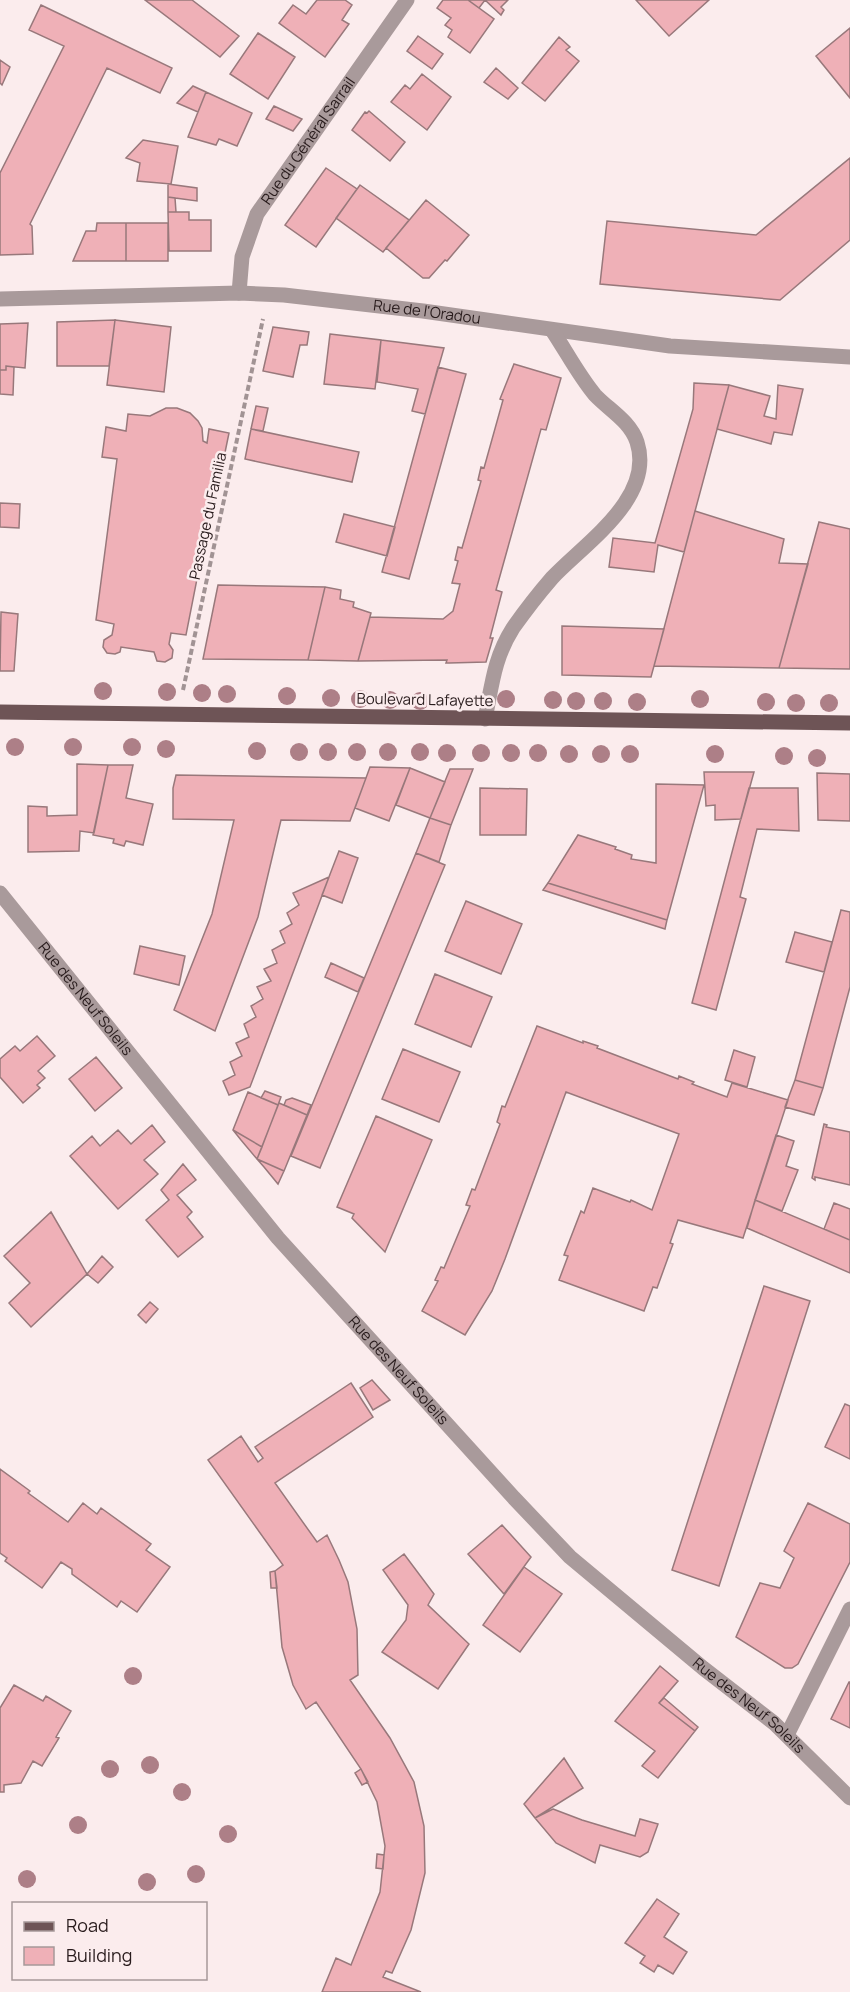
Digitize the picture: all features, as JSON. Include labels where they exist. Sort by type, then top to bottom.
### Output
[{"type":"main road","name":"Boulevard Lafayette","points":[[0,712],[850,723]]},
{"type":"street","name":"Rue du Général Sarrail","points":[[239,293],[242,257],[257,214],[407,0]]},
{"type":"street","name":"Rue de l'Oradou","points":[[0,299],[239,293],[284,295],[423,311],[670,346],[850,357]]},
{"type":"street","points":[[485,719],[497,658],[513,628],[551,579],[620,511],[635,487],[639,465],[637,442],[621,417],[595,395],[552,330]]},
{"type":"street","name":"Rue des Neuf Soleils","points":[[0,893],[278,1238],[514,1498],[570,1557],[787,1735],[850,1798]]},
{"type":"street","points":[[787,1735],[850,1609]]},
{"type":"path","name":"Passage du Familia","points":[[186,679],[262,326]]},
{"type":"building","points":[[145,0],[192,0],[239,36],[220,57]]},
{"type":"building","points":[[317,0],[345,0],[352,5],[342,20],[349,24],[325,57],[279,23],[293,5],[306,14]]},
{"type":"building","points":[[443,0],[468,0],[494,19],[470,53],[448,37],[452,30],[445,25],[451,18],[437,8]]},
{"type":"building","points":[[468,0],[485,0],[479,8]]},
{"type":"building","points":[[485,0],[508,0],[501,7],[504,10],[501,15]]},
{"type":"building","points":[[636,0],[709,0],[669,36]]},
{"type":"building","points":[[41,5],[172,68],[160,93],[107,68],[30,224],[33,254],[0,255],[0,173],[64,46],[29,30]]},
{"type":"building","points":[[850,28],[850,98],[816,56]]},
{"type":"building","points":[[258,33],[295,57],[268,99],[230,74]]},
{"type":"building","points":[[418,36],[443,54],[432,69],[407,51]]},
{"type":"building","points":[[559,37],[570,47],[566,50],[579,61],[545,101],[522,83]]},
{"type":"building","points":[[0,60],[10,67],[2,85],[0,83]]},
{"type":"building","points":[[496,68],[518,88],[508,99],[484,82]]},
{"type":"building","points":[[422,74],[451,97],[427,130],[391,102],[405,85],[410,89]]},
{"type":"building","points":[[193,86],[206,92],[198,112],[177,103]]},
{"type":"building","points":[[206,92],[252,113],[237,146],[219,139],[216,145],[188,137]]},
{"type":"building","points":[[274,106],[302,119],[293,131],[266,119]]},
{"type":"building","points":[[369,111],[405,142],[390,161],[352,130],[365,112]]},
{"type":"building","points":[[143,140],[178,146],[171,184],[137,181],[140,163],[126,158]]},
{"type":"building","points":[[850,158],[850,240],[780,300],[600,284],[607,221],[756,235]]},
{"type":"building","points":[[326,168],[357,189],[316,247],[285,225]]},
{"type":"building","points":[[168,184],[197,188],[197,201],[168,197]]},
{"type":"building","points":[[360,185],[409,220],[383,252],[336,218]]},
{"type":"building","points":[[168,197],[175,198],[176,212],[168,212]]},
{"type":"building","points":[[426,200],[469,235],[429,278],[423,278],[386,248]]},
{"type":"building","points":[[168,212],[189,212],[189,220],[211,220],[211,251],[169,251]]},
{"type":"building","points":[[97,223],[126,223],[126,261],[73,261],[86,231],[96,231]]},
{"type":"building","points":[[126,223],[168,223],[168,261],[126,261]]},
{"type":"building","points":[[115,320],[171,327],[164,392],[107,385]]},
{"type":"building","points":[[115,320],[109,366],[57,366],[57,322]]},
{"type":"building","points":[[28,323],[25,368],[6,366],[6,370],[0,370],[0,324]]},
{"type":"building","points":[[273,327],[309,332],[307,345],[300,345],[293,377],[263,371]]},
{"type":"building","points":[[330,334],[381,340],[375,389],[324,384]]},
{"type":"building","points":[[381,340],[444,348],[425,414],[412,411],[418,389],[377,382]]},
{"type":"building","points":[[514,364],[561,378],[546,430],[541,429],[496,590],[502,592],[486,662],[358,661],[370,617],[443,619],[453,611],[460,584],[452,583],[458,561],[455,560],[458,547],[462,548],[481,481],[478,480],[481,467],[484,468],[503,400],[500,399]]},
{"type":"building","points":[[6,366],[14,367],[13,395],[0,394],[0,370],[6,370]]},
{"type":"building","points":[[438,367],[466,374],[409,579],[382,572]]},
{"type":"building","points":[[694,383],[729,385],[684,552],[658,545],[654,572],[609,567],[613,538],[655,543],[693,409]]},
{"type":"building","points":[[729,385],[770,396],[764,416],[776,419],[778,385],[803,389],[792,435],[774,432],[771,444],[717,429]]},
{"type":"building","points":[[256,406],[268,408],[263,431],[251,429]]},
{"type":"building","points":[[166,408],[177,408],[190,413],[202,428],[203,441],[207,443],[209,429],[229,433],[221,472],[218,472],[186,635],[171,633],[169,644],[173,650],[172,658],[165,662],[157,661],[154,652],[121,647],[120,652],[107,653],[103,647],[104,640],[112,635],[114,624],[96,620],[117,459],[102,457],[106,427],[126,431],[128,414],[150,416]]},
{"type":"building","points":[[251,429],[359,452],[352,482],[245,459]]},
{"type":"building","points":[[0,503],[20,504],[19,528],[0,527]]},
{"type":"building","points":[[695,511],[784,539],[779,563],[808,564],[779,668],[654,666]]},
{"type":"building","points":[[344,514],[395,527],[387,556],[336,542]]},
{"type":"building","points":[[819,522],[850,529],[850,669],[779,668]]},
{"type":"building","points":[[218,585],[325,587],[308,660],[203,659]]},
{"type":"building","points":[[325,587],[341,590],[340,599],[354,602],[353,607],[371,613],[358,661],[308,660]]},
{"type":"building","points":[[1,612],[18,614],[14,671],[0,671]]},
{"type":"building","points":[[562,626],[664,629],[651,677],[562,675]]},
{"type":"building","points":[[77,764],[108,765],[94,833],[80,831],[79,851],[28,852],[28,806],[47,807],[47,816],[77,815]]},
{"type":"building","points":[[108,765],[133,765],[126,798],[153,804],[143,845],[126,841],[124,846],[113,843],[114,839],[93,835]]},
{"type":"building","points":[[370,767],[410,768],[389,821],[355,808]]},
{"type":"building","points":[[410,768],[445,782],[430,818],[396,805]]},
{"type":"building","points":[[450,769],[473,769],[451,825],[430,818]]},
{"type":"building","points":[[704,772],[754,772],[741,819],[715,820],[715,805],[706,806]]},
{"type":"building","points":[[817,773],[850,774],[850,821],[818,820]]},
{"type":"building","points":[[176,775],[366,778],[350,821],[281,820],[258,917],[215,1031],[174,1010],[212,914],[234,820],[173,819],[173,788]]},
{"type":"building","points":[[656,784],[704,785],[667,920],[548,883],[578,835],[616,847],[615,849],[632,855],[631,859],[656,863]]},
{"type":"building","points":[[480,788],[527,789],[526,835],[480,835]]},
{"type":"building","points":[[749,788],[798,788],[799,831],[757,829],[740,897],[746,899],[716,1010],[692,1003]]},
{"type":"building","points":[[430,818],[451,825],[439,862],[416,853]]},
{"type":"building","points":[[339,851],[358,858],[342,903],[322,895]]},
{"type":"building","points":[[416,853],[445,865],[320,1168],[291,1156]]},
{"type":"building","points":[[329,877],[250,1087],[229,1095],[223,1081],[235,1075],[230,1062],[242,1056],[236,1043],[249,1037],[244,1024],[256,1017],[251,1006],[263,999],[257,987],[271,981],[264,969],[277,963],[272,950],[285,943],[280,931],[292,924],[287,913],[299,905],[293,893]]},
{"type":"building","points":[[548,883],[667,920],[665,929],[543,890]]},
{"type":"building","points":[[466,901],[522,924],[501,974],[445,951]]},
{"type":"building","points":[[841,910],[850,912],[850,987],[823,1088],[795,1080]]},
{"type":"building","points":[[795,932],[832,942],[824,972],[786,962]]},
{"type":"building","points":[[140,946],[185,956],[179,985],[134,974]]},
{"type":"building","points":[[331,963],[364,978],[358,992],[325,977]]},
{"type":"building","points":[[435,974],[492,997],[471,1047],[415,1024]]},
{"type":"building","points":[[537,1026],[583,1043],[583,1041],[598,1046],[597,1048],[678,1079],[679,1076],[694,1082],[692,1084],[727,1097],[732,1083],[788,1100],[743,1238],[678,1220],[670,1243],[673,1244],[657,1288],[653,1287],[644,1311],[559,1280],[568,1256],[564,1255],[581,1211],[584,1213],[593,1188],[630,1202],[631,1200],[652,1210],[679,1134],[566,1092],[492,1291],[465,1335],[422,1311],[438,1281],[435,1280],[441,1267],[444,1268],[470,1206],[466,1205],[472,1189],[475,1190],[500,1124],[497,1122],[502,1106],[505,1107]]},
{"type":"building","points":[[37,1036],[55,1056],[38,1071],[45,1078],[37,1085],[40,1088],[23,1103],[0,1077],[0,1059],[15,1046],[20,1051]]},
{"type":"building","points":[[403,1049],[460,1072],[439,1122],[382,1099]]},
{"type":"building","points":[[734,1050],[755,1057],[747,1087],[725,1080]]},
{"type":"building","points":[[96,1057],[122,1088],[95,1111],[69,1079]]},
{"type":"building","points":[[795,1080],[823,1088],[814,1115],[785,1107]]},
{"type":"building","points":[[265,1091],[281,1097],[278,1105],[261,1098]]},
{"type":"building","points":[[248,1092],[278,1105],[262,1147],[233,1130]]},
{"type":"building","points":[[292,1098],[311,1105],[307,1115],[284,1105],[286,1100]]},
{"type":"building","points":[[279,1103],[307,1115],[284,1171],[257,1159]]},
{"type":"building","points":[[376,1116],[432,1140],[385,1252],[352,1218],[354,1214],[337,1207]]},
{"type":"building","points":[[824,1124],[827,1125],[826,1127],[850,1132],[850,1185],[812,1178]]},
{"type":"building","points":[[152,1125],[165,1142],[144,1160],[158,1174],[118,1209],[70,1156],[92,1136],[100,1146],[118,1130],[131,1144]]},
{"type":"building","points":[[233,1130],[262,1147],[257,1159],[241,1140]]},
{"type":"building","points":[[776,1135],[794,1141],[786,1166],[798,1170],[782,1211],[755,1200]]},
{"type":"building","points":[[257,1159],[284,1171],[278,1184],[264,1167]]},
{"type":"building","points":[[183,1164],[196,1180],[177,1195],[192,1212],[187,1217],[203,1237],[178,1257],[146,1220],[169,1200],[161,1190]]},
{"type":"building","points":[[755,1200],[850,1240],[850,1273],[747,1228]]},
{"type":"building","points":[[834,1203],[850,1209],[850,1240],[824,1229]]},
{"type":"building","points":[[51,1212],[87,1274],[31,1327],[9,1303],[30,1283],[4,1256]]},
{"type":"building","points":[[102,1256],[113,1267],[98,1283],[87,1274]]},
{"type":"building","points":[[764,1286],[810,1301],[719,1586],[672,1570]]},
{"type":"building","points":[[150,1302],[158,1309],[146,1323],[138,1315]]},
{"type":"building","points":[[372,1380],[390,1400],[373,1410],[360,1388]]},
{"type":"building","points":[[351,1383],[373,1417],[275,1483],[317,1542],[327,1535],[339,1560],[348,1582],[357,1629],[358,1675],[350,1680],[390,1738],[414,1782],[424,1826],[425,1873],[411,1930],[392,1973],[386,1971],[383,1977],[421,1992],[322,1992],[336,1958],[351,1965],[380,1892],[385,1846],[377,1802],[361,1769],[316,1702],[306,1709],[293,1685],[282,1647],[275,1571],[283,1565],[208,1460],[241,1436],[258,1462],[263,1458],[255,1447]]},
{"type":"building","points":[[845,1404],[850,1406],[850,1459],[825,1447]]},
{"type":"building","points":[[0,1469],[68,1522],[83,1503],[97,1514],[101,1508],[151,1544],[146,1550],[170,1567],[137,1612],[121,1601],[117,1607],[72,1574],[72,1569],[61,1562],[42,1588],[5,1561],[7,1558],[0,1553]]},
{"type":"building","points":[[808,1503],[850,1524],[850,1562],[798,1664],[792,1668],[785,1668],[736,1637],[760,1583],[780,1588],[794,1558],[784,1551]]},
{"type":"building","points":[[502,1525],[531,1557],[504,1594],[468,1554]]},
{"type":"building","points":[[404,1554],[434,1594],[428,1605],[469,1644],[438,1689],[382,1652],[406,1620],[408,1605],[383,1570]]},
{"type":"building","points":[[524,1567],[562,1594],[520,1652],[483,1625]]},
{"type":"building","points":[[275,1571],[277,1588],[271,1588],[270,1572]]},
{"type":"building","points":[[660,1666],[678,1681],[659,1703],[695,1731],[658,1778],[642,1766],[655,1751],[615,1721]]},
{"type":"building","points":[[850,1682],[850,1728],[831,1719]]},
{"type":"building","points":[[14,1685],[43,1701],[46,1696],[71,1711],[56,1737],[59,1738],[42,1766],[33,1761],[21,1783],[4,1785],[4,1792],[0,1792],[0,1708]]},
{"type":"building","points":[[664,1698],[698,1727],[695,1731],[659,1703]]},
{"type":"building","points":[[564,1758],[583,1788],[535,1818],[524,1804]]},
{"type":"building","points":[[361,1769],[368,1782],[362,1785],[355,1773]]},
{"type":"building","points":[[553,1809],[635,1836],[640,1819],[658,1824],[648,1852],[640,1857],[600,1845],[595,1863],[556,1843],[535,1818]]},
{"type":"building","points":[[377,1854],[384,1855],[383,1869],[376,1868]]},
{"type":"building","points":[[657,1899],[679,1914],[664,1937],[687,1952],[673,1974],[658,1965],[654,1972],[640,1963],[645,1956],[625,1943]]}]
